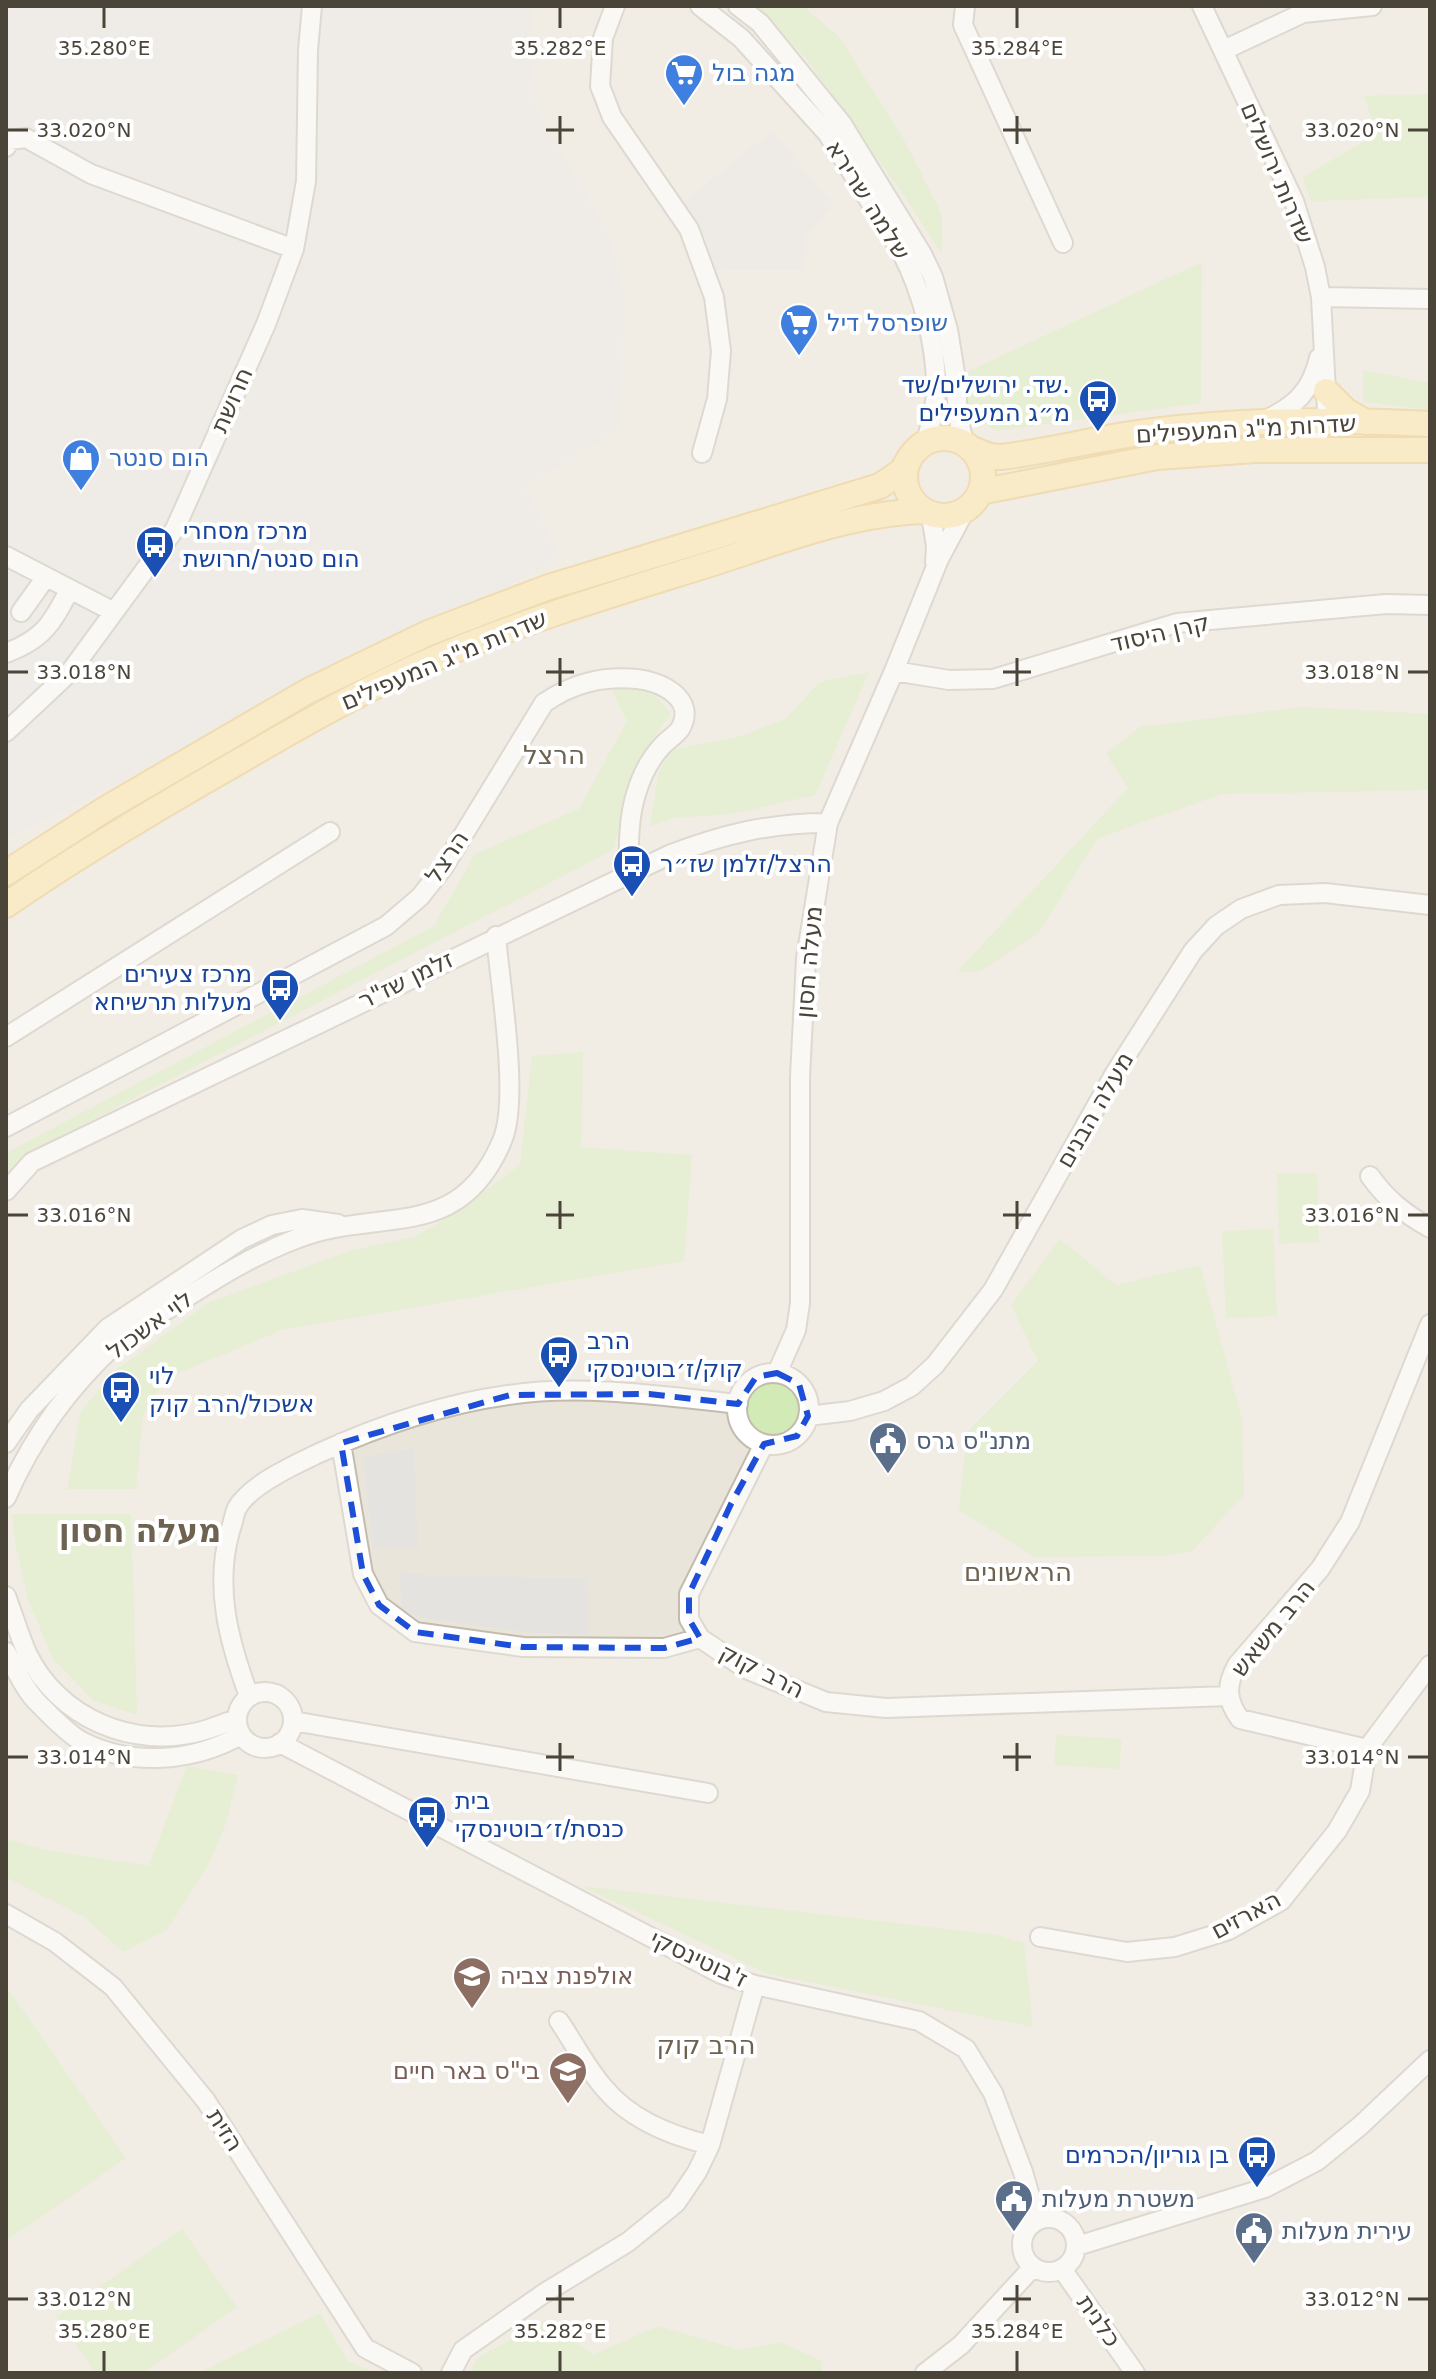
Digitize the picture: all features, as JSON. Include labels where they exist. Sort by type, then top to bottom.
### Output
[{"type":"main road","points":[[1326,391],[1346,411],[1368,423]]},
{"type":"main road","name":"שדרות מ\"ג המעפילים","points":[[967,446],[989,456],[1001,457],[1153,431],[1254,424],[1430,424]]},
{"type":"main road","points":[[945,438],[967,446],[976,455],[983,473],[973,501],[955,515],[927,513],[907,493],[905,468],[918,450],[945,438]]},
{"type":"main road","name":"שדרות מ\"ג המעפילים","points":[[973,501],[1157,457],[1305,449],[1430,450]]},
{"type":"main road","name":"שדרות מ\"ג המעפילים","points":[[6,873],[107,808],[308,691],[428,633],[546,588],[880,486],[902,471],[918,450]]},
{"type":"main road","name":"שדרות מ\"ג המעפילים","points":[[6,905],[61,867],[320,714],[439,657],[554,612],[793,538],[885,513],[927,513]]},
{"type":"street","name":"חרושת","points":[[6,732],[70,672],[175,529],[266,324],[294,249],[306,181],[308,50],[312,6]]},
{"type":"street","name":"שלמה שרירא","points":[[700,6],[741,38],[827,133],[911,271],[934,362],[936,395],[918,450]]},
{"type":"street","name":"שלמה שרירא","points":[[738,6],[760,23],[842,124],[922,254],[933,277],[948,330],[958,415],[967,446]]},
{"type":"street","points":[[965,6],[963,25],[1063,243]]},
{"type":"street","name":"שדרות ירושלים","points":[[1202,6],[1294,201],[1315,267],[1321,297],[1325,423]]},
{"type":"street","points":[[1224,50],[1303,13],[1372,6]]},
{"type":"street","points":[[615,8],[603,38],[600,86],[612,117],[689,229],[714,297],[721,351],[717,399],[702,453]]},
{"type":"street","points":[[6,147],[9,140],[26,138],[91,174],[294,249]]},
{"type":"street","points":[[1321,297],[1430,299]]},
{"type":"street","name":"שדרות ירושלים","points":[[1254,424],[1280,413],[1308,389],[1322,348]]},
{"type":"street","points":[[1305,449],[1325,423]]},
{"type":"street","name":"מעלה חסון","points":[[777,1373],[796,1330],[800,1303],[800,1077],[806,958],[828,823],[894,671],[934,568],[973,501]]},
{"type":"street","name":"מעלה חסון","points":[[927,513],[936,546],[934,568]]},
{"type":"street","points":[[6,556],[114,612]]},
{"type":"street","points":[[21,612],[46,577]]},
{"type":"street","points":[[6,653],[26,646],[51,625],[70,589]]},
{"type":"street","name":"קרן היסוד","points":[[894,671],[949,680],[993,679],[1177,623],[1386,604],[1430,605]]},
{"type":"street","name":"הרצל","points":[[6,1127],[386,926],[420,897],[443,868],[544,703],[564,689],[594,680],[620,677],[648,680],[669,687],[682,701],[684,716],[680,729],[660,747],[646,767],[635,797],[628,874]]},
{"type":"street","name":"זלמן שז\"ר","points":[[6,1191],[32,1162],[628,874],[721,835],[792,823],[828,823]]},
{"type":"street","points":[[6,1037],[330,832]]},
{"type":"street","name":"מעלה הבנים","points":[[808,1416],[850,1411],[884,1401],[912,1386],[935,1365],[993,1290],[1115,1073],[1193,951],[1216,926],[1241,909],[1279,895],[1325,893],[1430,905]]},
{"type":"street","name":"לוי אשכול","points":[[6,1498],[21,1461],[45,1423],[76,1385],[120,1340],[249,1258],[308,1234],[405,1219],[448,1208],[479,1182],[503,1139],[510,1094],[496,936]]},
{"type":"street","points":[[1370,1176],[1385,1197],[1430,1228]]},
{"type":"street","name":"לוי אשכול","points":[[6,1443],[29,1410],[108,1328],[242,1239],[272,1225],[302,1219],[353,1226]]},
{"type":"street","name":"הרב משאש","points":[[1367,1749],[1240,1719],[1228,1696],[1229,1680],[1237,1665],[1320,1569],[1350,1522],[1430,1324]]},
{"type":"street","points":[[777,1373],[799,1384],[809,1405],[808,1416],[797,1436],[787,1442],[764,1444],[746,1433],[741,1424],[738,1404],[741,1393],[756,1377],[777,1373]]},
{"type":"street","points":[[249,1696],[227,1628],[222,1585],[227,1543],[238,1506],[267,1479],[341,1443],[433,1413],[510,1395],[559,1392],[649,1394],[738,1404]]},
{"type":"street","name":"הרב קוק","points":[[341,1443],[363,1574],[379,1605],[415,1632],[523,1647],[664,1648],[700,1638],[746,1669],[826,1702],[886,1708],[1228,1696]]},
{"type":"street","points":[[700,1638],[689,1619],[689,1594],[731,1504],[764,1444]]},
{"type":"street","points":[[6,1596],[28,1654],[53,1692],[86,1719],[129,1735],[160,1736],[239,1727]]},
{"type":"street","points":[[6,1652],[37,1702],[79,1740],[119,1756],[190,1755],[216,1749],[239,1727]]},
{"type":"street","points":[[1367,1749],[1430,1665]]},
{"type":"street","points":[[275,1693],[288,1704],[293,1721],[287,1738],[263,1748],[254,1746],[239,1727],[238,1710],[249,1696],[275,1693]]},
{"type":"street","points":[[293,1721],[708,1793]]},
{"type":"street","name":"ז'בוטינסקי","points":[[280,1743],[721,1974],[755,1985],[919,2021],[966,2049],[993,2093],[1023,2172],[1037,2220]]},
{"type":"street","name":"הארזים","points":[[1040,1937],[1127,1952],[1175,1947],[1229,1930],[1281,1901],[1337,1831],[1360,1791],[1367,1749]]},
{"type":"street","name":"הזית","points":[[6,1914],[55,1942],[113,1987],[206,2101],[365,2348],[412,2373]]},
{"type":"street","points":[[451,2373],[463,2350],[543,2294],[628,2242],[676,2203],[697,2172],[710,2145],[755,1985]]},
{"type":"street","points":[[559,2021],[606,2091],[644,2121],[682,2138],[710,2145]]},
{"type":"street","points":[[1077,2246],[1265,2188],[1317,2161],[1360,2126],[1430,2060]]},
{"type":"street","points":[[1055,2218],[1071,2228],[1077,2246],[1073,2260],[1062,2269],[1047,2272],[1033,2267],[1023,2252],[1022,2243],[1024,2234],[1037,2220],[1055,2218]]},
{"type":"street","points":[[925,2373],[961,2345],[1033,2267]]},
{"type":"street","name":"כלנית","points":[[1062,2269],[1135,2373]]},
{"type":"highlighted area","points":[[777,1373],[799,1384],[808,1416],[797,1436],[764,1444],[731,1504],[689,1594],[689,1619],[700,1638],[664,1648],[523,1647],[415,1632],[379,1605],[363,1574],[341,1443],[510,1395],[649,1394],[738,1404],[756,1377]]},
{"type":"shaded area","points":[[6,6],[1430,6],[1430,2373],[6,2373]]},
{"type":"shaded area","points":[[6,6],[531,6],[535,107],[609,234],[625,300],[618,429],[525,487],[560,560],[6,839]]},
{"type":"shaded area","points":[[772,131],[833,204],[805,238],[803,270],[716,271],[700,226],[681,204]]},
{"type":"shaded area","points":[[414,1448],[418,1548],[373,1548],[363,1457]]},
{"type":"shaded area","points":[[399,1572],[433,1576],[587,1578],[588,1634],[533,1633],[429,1619],[403,1611]]},
{"type":"green space","points":[[753,6],[803,6],[840,38],[907,145],[942,215],[942,254],[805,57]]},
{"type":"green space","points":[[1430,94],[1430,197],[1311,201],[1303,177],[1377,134],[1364,96]]},
{"type":"green space","points":[[1202,262],[1201,403],[996,431],[964,409],[969,371]]},
{"type":"green space","points":[[1363,370],[1430,383],[1430,410],[1363,402]]},
{"type":"green space","points":[[869,672],[815,795],[732,814],[673,818],[650,826],[658,774],[671,750],[742,736],[785,719],[820,682]]},
{"type":"green space","points":[[610,687],[652,692],[671,714],[640,762],[613,850],[30,1152],[6,1176],[6,1153],[434,926],[475,854],[579,809],[627,721]]},
{"type":"green space","points":[[1303,707],[1430,714],[1430,790],[1222,794],[1098,838],[1038,933],[979,972],[957,972],[1128,788],[1106,754],[1140,727]]},
{"type":"green space","points":[[583,1052],[581,1147],[692,1155],[684,1261],[282,1330],[166,1378],[143,1416],[136,1489],[67,1489],[81,1411],[116,1370],[208,1303],[349,1251],[414,1237],[456,1213],[520,1165],[532,1056]]},
{"type":"green space","points":[[1317,1173],[1319,1242],[1279,1244],[1277,1174]]},
{"type":"green space","points":[[1273,1229],[1277,1316],[1226,1318],[1222,1231]]},
{"type":"green space","points":[[1060,1239],[1116,1285],[1200,1265],[1242,1419],[1244,1495],[1192,1551],[1163,1556],[1035,1557],[959,1510],[967,1432],[1038,1361],[1011,1305]]},
{"type":"green space","points":[[773,1379],[785,1381],[794,1388],[801,1397],[801,1421],[794,1430],[785,1437],[773,1439],[761,1437],[752,1430],[745,1421],[743,1409],[745,1397],[752,1388],[761,1381]]},
{"type":"green space","points":[[12,1514],[131,1514],[137,1715],[94,1701],[53,1659],[28,1599],[15,1543]]},
{"type":"green space","points":[[1056,1735],[1122,1739],[1119,1769],[1054,1765]]},
{"type":"green space","points":[[187,1766],[238,1775],[225,1826],[208,1865],[167,1930],[123,1952],[83,1916],[6,1877],[6,1839],[47,1850],[149,1866]]},
{"type":"green space","points":[[581,1886],[997,1935],[1024,1943],[1033,2027],[769,1974]]},
{"type":"green space","points":[[6,1986],[126,2158],[6,2241]]},
{"type":"green space","points":[[182,2229],[237,2307],[143,2373],[96,2373],[56,2317]]},
{"type":"green space","points":[[320,2313],[348,2361],[375,2373],[199,2373]]},
{"type":"green space","points":[[546,2320],[593,2355],[658,2326],[740,2350],[781,2342],[822,2361],[822,2373],[470,2373],[477,2358]]},
{"type":"place","name":"מגה בול","points":[[684,107]]},
{"type":"place","name":"שופרסל דיל","points":[[799,357]]},
{"type":"place","name":"שד. ירושלים/שד. מ״ג המעפילים","points":[[1098,433]]},
{"type":"place","name":"הום סנטר","points":[[81,492]]},
{"type":"place","name":"מרכז מסחרי הום סנטר/חרושת","points":[[155,579]]},
{"type":"place","name":"הרצל/זלמן שז״ר","points":[[632,898]]},
{"type":"place","name":"מרכז צעירים מעלות תרשיחא","points":[[280,1022]]},
{"type":"place","name":"הרב קוק/ז׳בוטינסקי","points":[[559,1389]]},
{"type":"place","name":"לוי אשכול/הרב קוק","points":[[121,1424]]},
{"type":"place","name":"מתנ\"ס גרס","points":[[888,1475]]},
{"type":"place","name":"בית כנסת/ז׳בוטינסקי","points":[[427,1849]]},
{"type":"place","name":"אולפנת צביה","points":[[472,2010]]},
{"type":"place","name":"בי\"ס באר חיים","points":[[568,2105]]},
{"type":"place","name":"בן גוריון/הכרמים","points":[[1257,2189]]},
{"type":"place","name":"משטרת מעלות","points":[[1014,2233]]},
{"type":"place","name":"עירית מעלות","points":[[1254,2265]]},
{"type":"district","name":"הרצל","points":[[554,755]]},
{"type":"district","name":"מעלה חסון","points":[[140,1531]]},
{"type":"district","name":"הראשונים","points":[[1018,1572]]},
{"type":"district","name":"הרב קוק","points":[[706,2045]]}]
